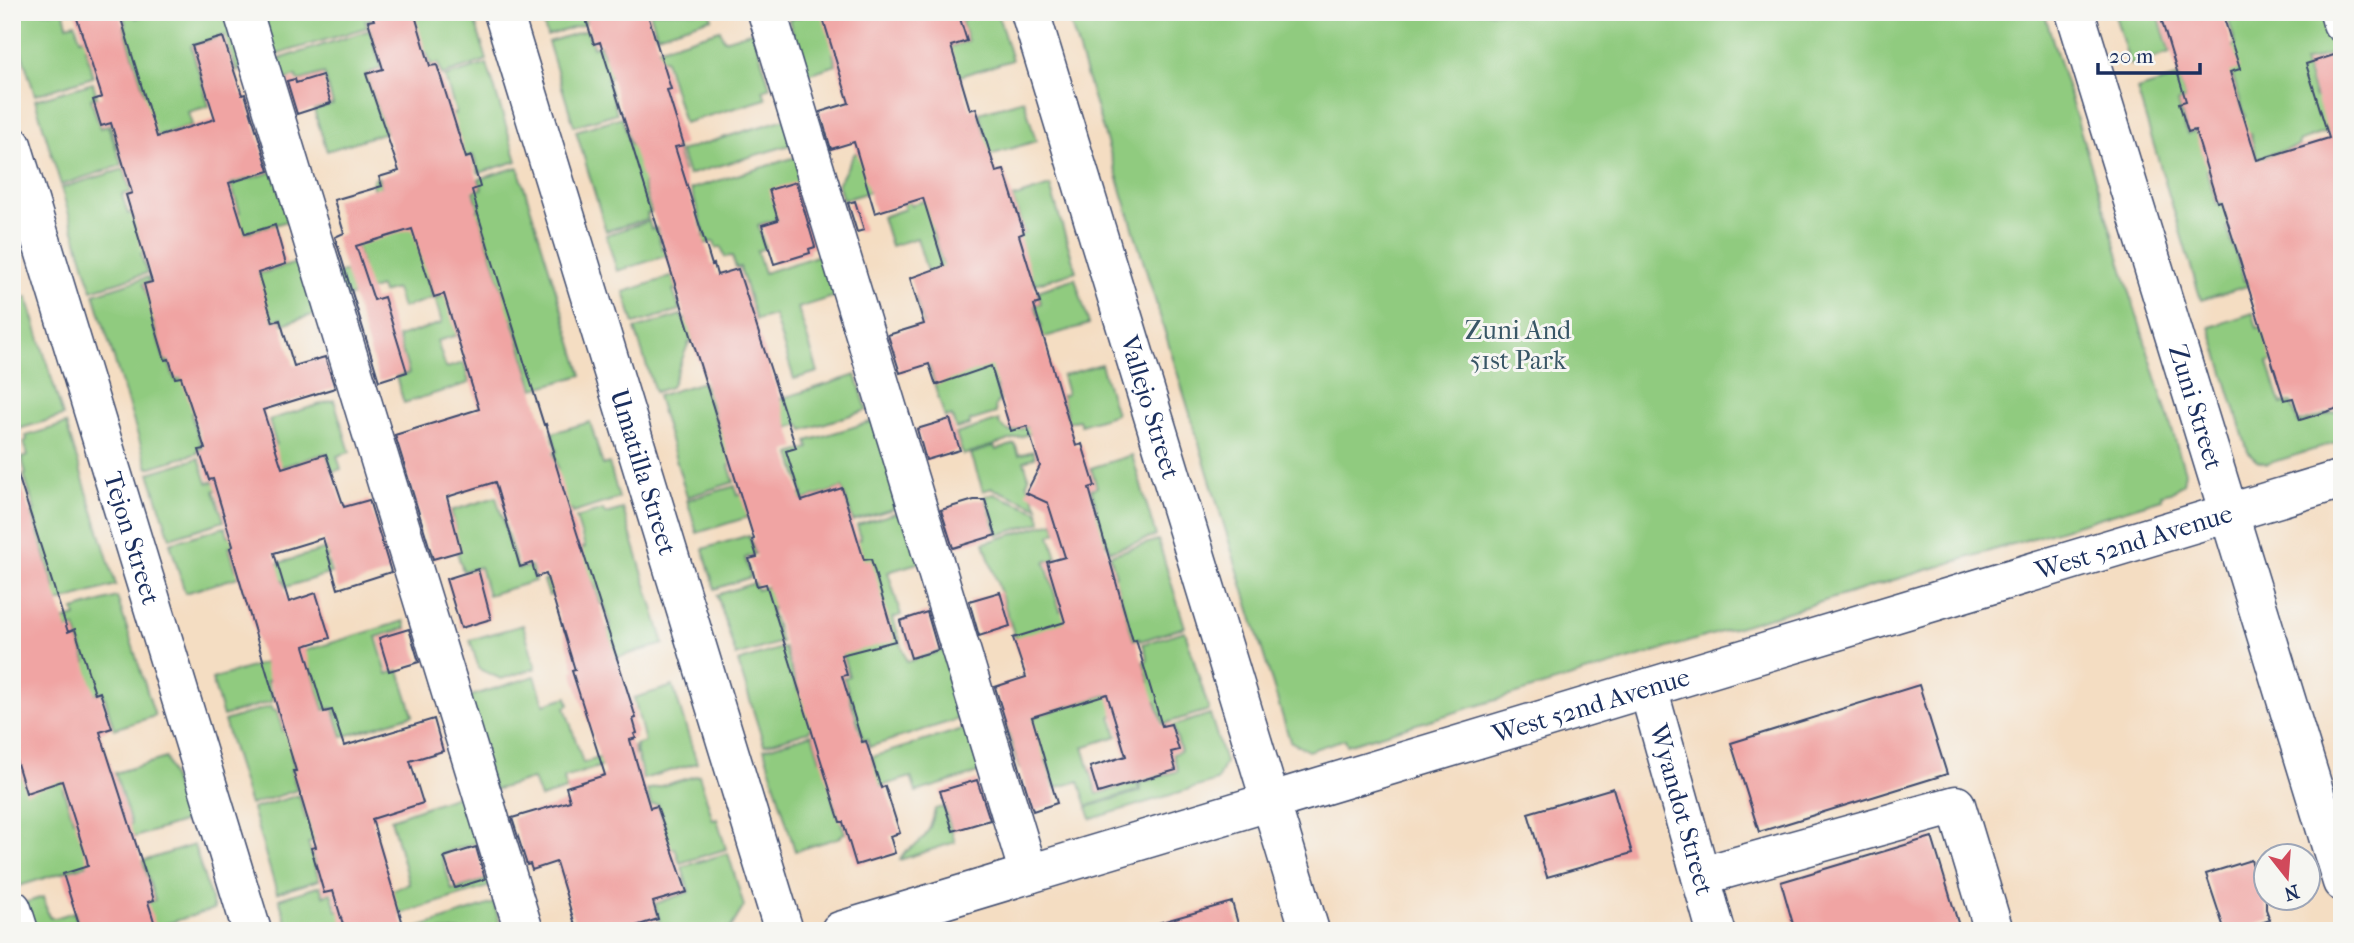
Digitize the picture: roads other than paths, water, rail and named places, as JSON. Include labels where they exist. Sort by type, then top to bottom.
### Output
[{"type":"street","points":[[243,12],[524,931]]},
{"type":"street","name":"Umatilla Street","points":[[503,12],[784,931]]},
{"type":"street","points":[[767,12],[1029,874]]},
{"type":"street","name":"Vallejo Street","points":[[1030,12],[1310,931]]},
{"type":"street","name":"Zuni Street","points":[[2076,12],[2342,882]]},
{"type":"street","points":[[2339,12],[2342,23]]},
{"type":"street","name":"Tejon Street","points":[[12,145],[25,231],[252,931]]},
{"type":"street","name":"West 52nd Avenue","points":[[840,931],[2342,479]]},
{"type":"street","name":"Wyandot Street","points":[[1648,688],[1716,931]]},
{"type":"street","points":[[1701,876],[1956,805],[1994,931]]},
{"type":"street","points":[[12,909],[19,931]]},
{"type":"park label","name":"Zuni And 51st Park","points":[[1518,345]]}]
